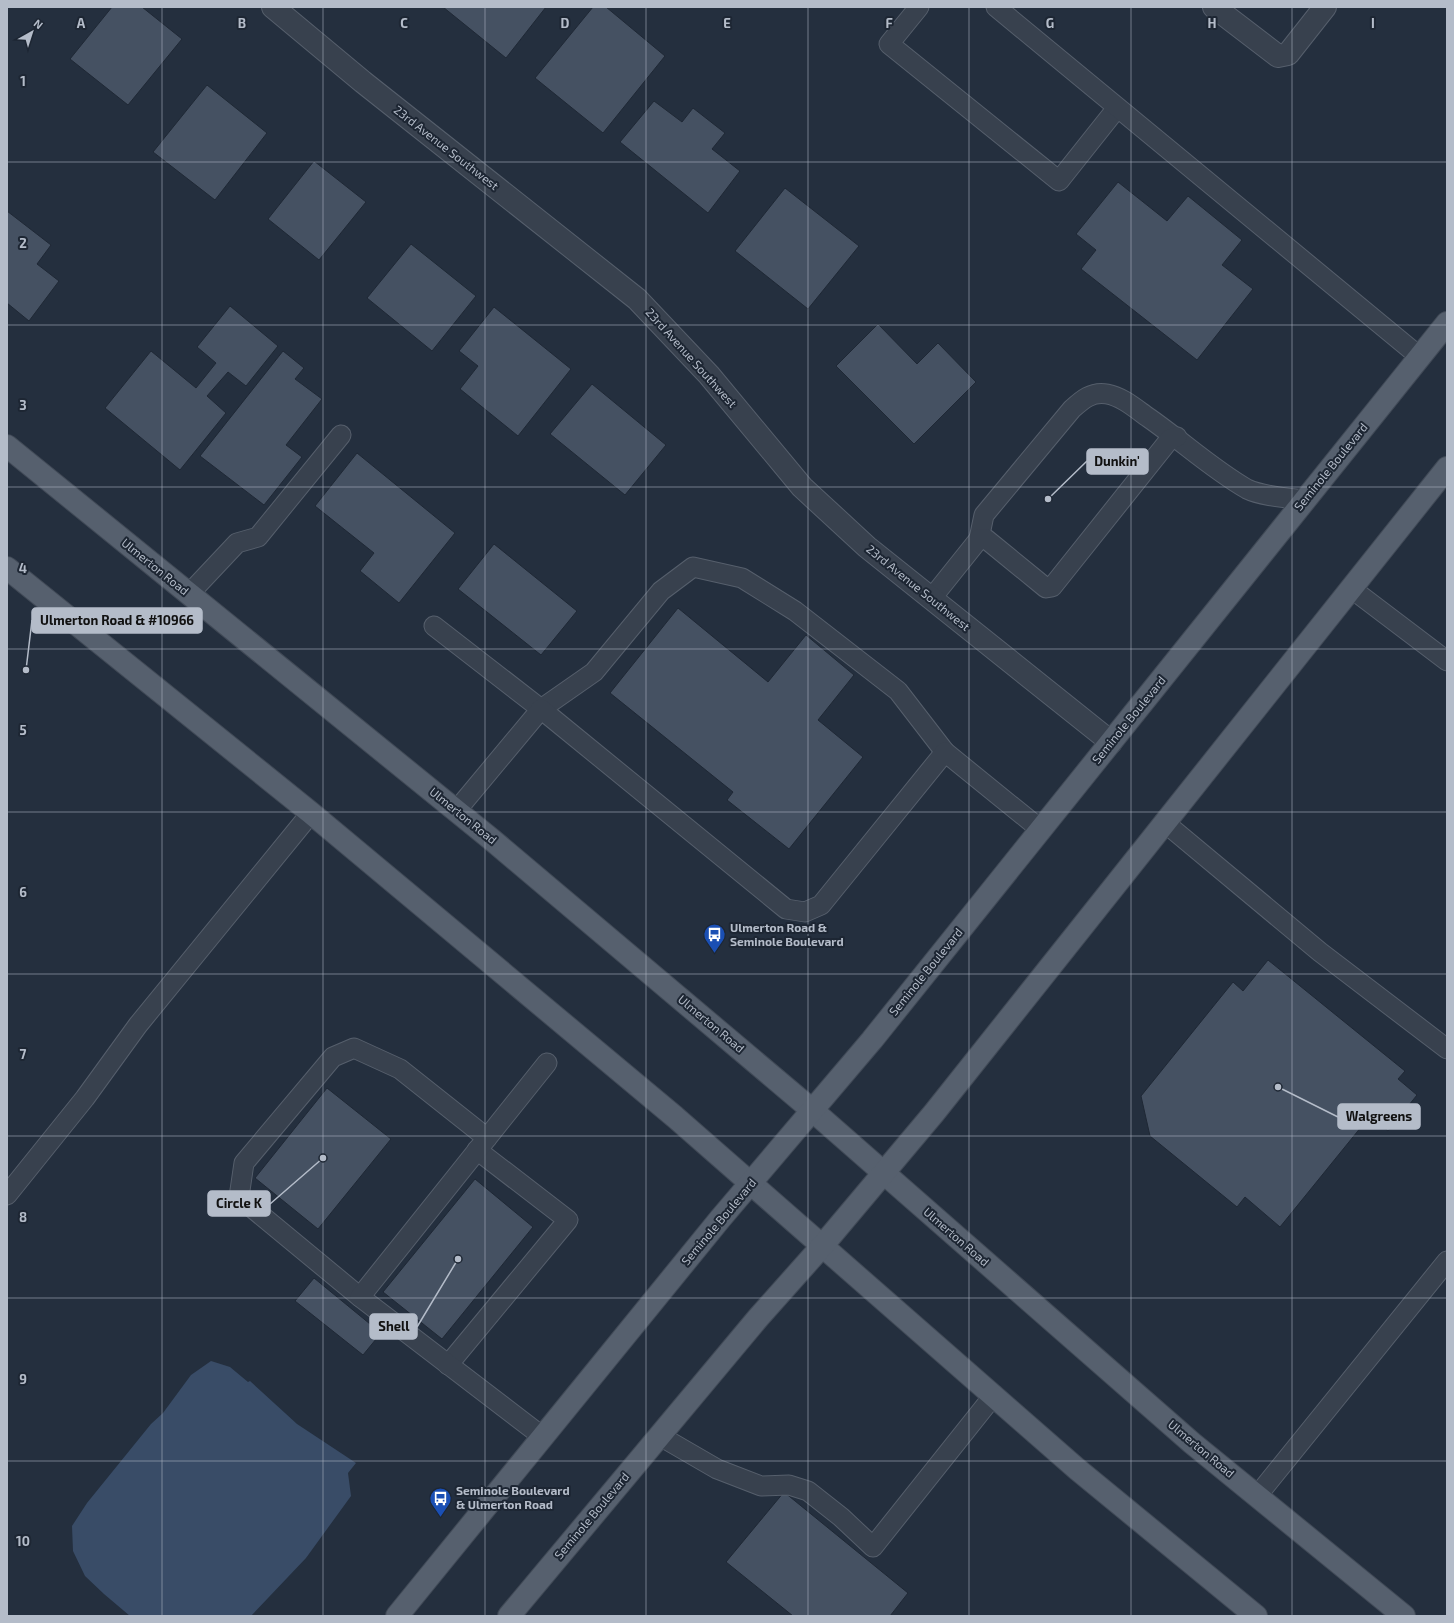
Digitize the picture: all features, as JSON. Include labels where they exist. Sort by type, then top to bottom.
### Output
[{"type":"main road","name":"Seminole Boulevard","points":[[397,1616],[752,1182],[872,1040],[1447,322]]},
{"type":"main road","name":"Ulmerton Road","points":[[7,446],[456,811],[812,1110],[1192,1442],[1404,1616]]},
{"type":"main road","name":"Seminole Boulevard","points":[[509,1616],[758,1318],[884,1173],[1352,589],[1447,468]]},
{"type":"main road","points":[[7,568],[311,813],[752,1182],[1077,1469],[1256,1616]]},
{"type":"street","name":"23rd Avenue Southwest","points":[[272,7],[363,82],[637,299],[709,375],[802,487],[867,547],[1111,742]]},
{"type":"street","points":[[1214,7],[1278,56],[1288,54],[1325,7]]},
{"type":"lane","points":[[919,7],[889,44],[1059,181],[1117,108]]},
{"type":"lane","points":[[996,7],[1420,357]]},
{"type":"lane","points":[[931,598],[979,539],[984,515],[1072,409],[1082,399],[1093,394],[1106,394],[1128,403],[1177,437],[1215,469],[1250,490],[1304,500]]},
{"type":"lane","points":[[189,594],[237,543],[258,537],[341,435]]},
{"type":"lane","points":[[979,539],[986,538],[1046,588],[1052,587],[1170,439],[1177,437]]},
{"type":"lane","points":[[456,811],[541,709],[594,672],[661,591],[693,567],[742,578],[795,611],[898,692],[945,752],[1040,829]]},
{"type":"lane","points":[[1352,589],[1447,661]]},
{"type":"lane","points":[[434,626],[541,709],[786,909],[805,912],[821,905],[945,752]]},
{"type":"lane","points":[[9,1190],[85,1098],[138,1026],[311,813]]},
{"type":"lane","points":[[1164,822],[1320,952],[1447,1049]]},
{"type":"lane","points":[[448,1364],[568,1220],[400,1069],[354,1048],[333,1057],[244,1163],[239,1197],[360,1297],[543,1437]]},
{"type":"lane","points":[[360,1297],[547,1064]]},
{"type":"lane","points":[[1257,1496],[1447,1261]]},
{"type":"lane","points":[[660,1436],[716,1469],[761,1486],[789,1485],[808,1491],[840,1516],[873,1547],[994,1395]]},
{"type":"water","points":[[211,1361],[230,1367],[248,1382],[250,1381],[297,1424],[356,1463],[348,1473],[351,1496],[306,1558],[251,1616],[130,1616],[85,1576],[73,1551],[72,1526],[87,1503],[151,1424],[163,1413],[191,1375]]},
{"type":"building","points":[[112,7],[142,7],[182,39],[128,105],[70,59]]},
{"type":"building","points":[[443,7],[546,7],[506,58]]},
{"type":"building","points":[[593,7],[606,7],[665,56],[603,133],[535,78]]},
{"type":"building","points":[[207,85],[267,133],[215,200],[153,152]]},
{"type":"building","points":[[654,101],[682,122],[693,108],[725,133],[712,149],[740,171],[708,213],[620,142]]},
{"type":"building","points":[[314,161],[366,202],[319,260],[268,219]]},
{"type":"building","points":[[1118,182],[1167,221],[1188,196],[1242,240],[1222,265],[1253,289],[1197,360],[1081,269],[1096,250],[1076,234]]},
{"type":"building","points":[[785,188],[859,246],[808,309],[735,251]]},
{"type":"building","points":[[7,211],[51,245],[37,264],[59,281],[29,321],[7,303]]},
{"type":"building","points":[[411,244],[476,296],[432,351],[367,298]]},
{"type":"building","points":[[230,306],[278,346],[246,386],[228,372],[207,396],[226,413],[180,470],[105,408],[151,351],[196,388],[216,363],[197,347]]},
{"type":"building","points":[[494,307],[571,369],[518,436],[460,389],[478,366],[459,351]]},
{"type":"building","points":[[878,324],[917,364],[938,343],[976,382],[914,444],[836,366]]},
{"type":"building","points":[[283,351],[304,368],[295,379],[322,399],[286,445],[302,457],[264,505],[200,456]]},
{"type":"building","points":[[592,384],[666,445],[625,495],[550,434]]},
{"type":"building","points":[[357,453],[455,533],[399,603],[360,571],[374,553],[315,506]]},
{"type":"building","points":[[494,544],[577,611],[541,655],[458,589]]},
{"type":"building","points":[[678,608],[768,682],[806,635],[854,675],[818,720],[863,757],[789,849],[727,800],[733,792],[610,693]]},
{"type":"building","points":[[1268,960],[1405,1071],[1398,1079],[1417,1095],[1388,1131],[1370,1116],[1280,1227],[1245,1197],[1237,1207],[1150,1136],[1141,1096],[1233,982],[1243,991]]},
{"type":"building","points":[[327,1088],[391,1139],[318,1229],[255,1178]]},
{"type":"building","points":[[475,1179],[533,1227],[442,1339],[383,1292]]},
{"type":"building","points":[[314,1278],[381,1333],[363,1355],[295,1301]]},
{"type":"building","points":[[784,1492],[908,1593],[890,1616],[793,1616],[726,1562]]},
{"type":"place","name":"Dunkin'","points":[[1048,499]]},
{"type":"place","name":"Ulmerton Road & #10966","points":[[26,670]]},
{"type":"place","name":"Ulmerton Road & Seminole Boulevard","points":[[715,954]]},
{"type":"place","name":"Walgreens","points":[[1278,1087]]},
{"type":"place","name":"Circle K","points":[[323,1158]]},
{"type":"place","name":"Shell","points":[[458,1259]]},
{"type":"place","name":"Seminole Boulevard & Ulmerton Road","points":[[441,1518]]}]
